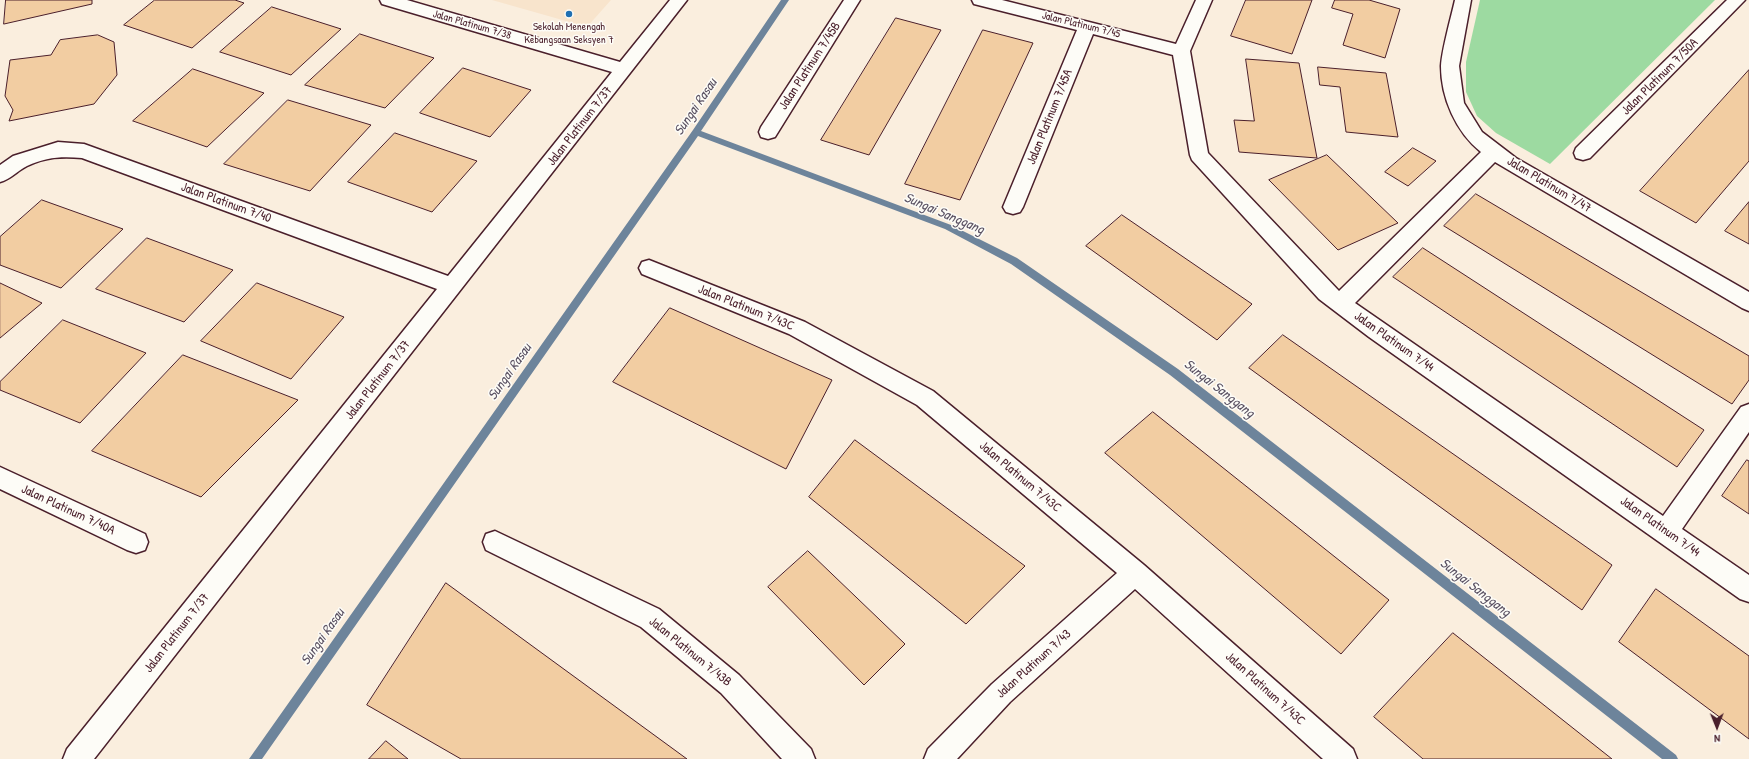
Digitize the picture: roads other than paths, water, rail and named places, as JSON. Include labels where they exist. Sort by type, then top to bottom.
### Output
[{"type":"street","name":"Jalan Platinum 7/38","points":[[388,0],[624,69]]},
{"type":"street","name":"Jalan Platinum 7/37","points":[[77,759],[679,0]]},
{"type":"street","name":"Jalan Platinum 7/45B","points":[[768,132],[852,0]]},
{"type":"street","name":"Jalan Platinum 7/45","points":[[980,0],[1181,51]]},
{"type":"street","points":[[1181,51],[1204,0]]},
{"type":"street","name":"Jalan Platinum 7/47","points":[[1463,0],[1450,66],[1455,103],[1476,137],[1509,163],[1749,302]]},
{"type":"street","name":"Jalan Platinum 7/50A","points":[[1583,153],[1737,0]]},
{"type":"street","name":"Jalan Platinum 7/45A","points":[[1013,207],[1087,27]]},
{"type":"street","name":"Jalan Platinum 7/44","points":[[1181,51],[1199,155],[1326,293],[1749,590]]},
{"type":"street","name":"Jalan Platinum 7/40","points":[[0,175],[20,161],[58,149],[84,151],[452,286]]},
{"type":"street","points":[[1340,304],[1494,151]]},
{"type":"street","name":"Jalan Platinum 7/43C","points":[[648,268],[797,328],[924,398],[1135,573],[1343,759]]},
{"type":"street","points":[[1666,532],[1749,414]]},
{"type":"street","name":"Jalan Platinum 7/40A","points":[[0,478],[136,542]]},
{"type":"street","name":"Jalan Platinum 7/43B","points":[[495,542],[650,618],[730,684],[801,759]]},
{"type":"street","name":"Jalan Platinum 7/43","points":[[938,759],[1001,693],[1135,573]]},
{"type":"waterway","name":"Sungai Rasau","points":[[696,132],[785,0]]},
{"type":"waterway","name":"Sungai Rasau","points":[[255,759],[696,132]]},
{"type":"waterway","name":"Sungai Sanggang","points":[[696,132],[948,227],[1014,261],[1174,372],[1672,759]]},
{"type":"place","name":"Sekolah Menengah Kebangsaan Seksyen 7","points":[[569,14]]}]
